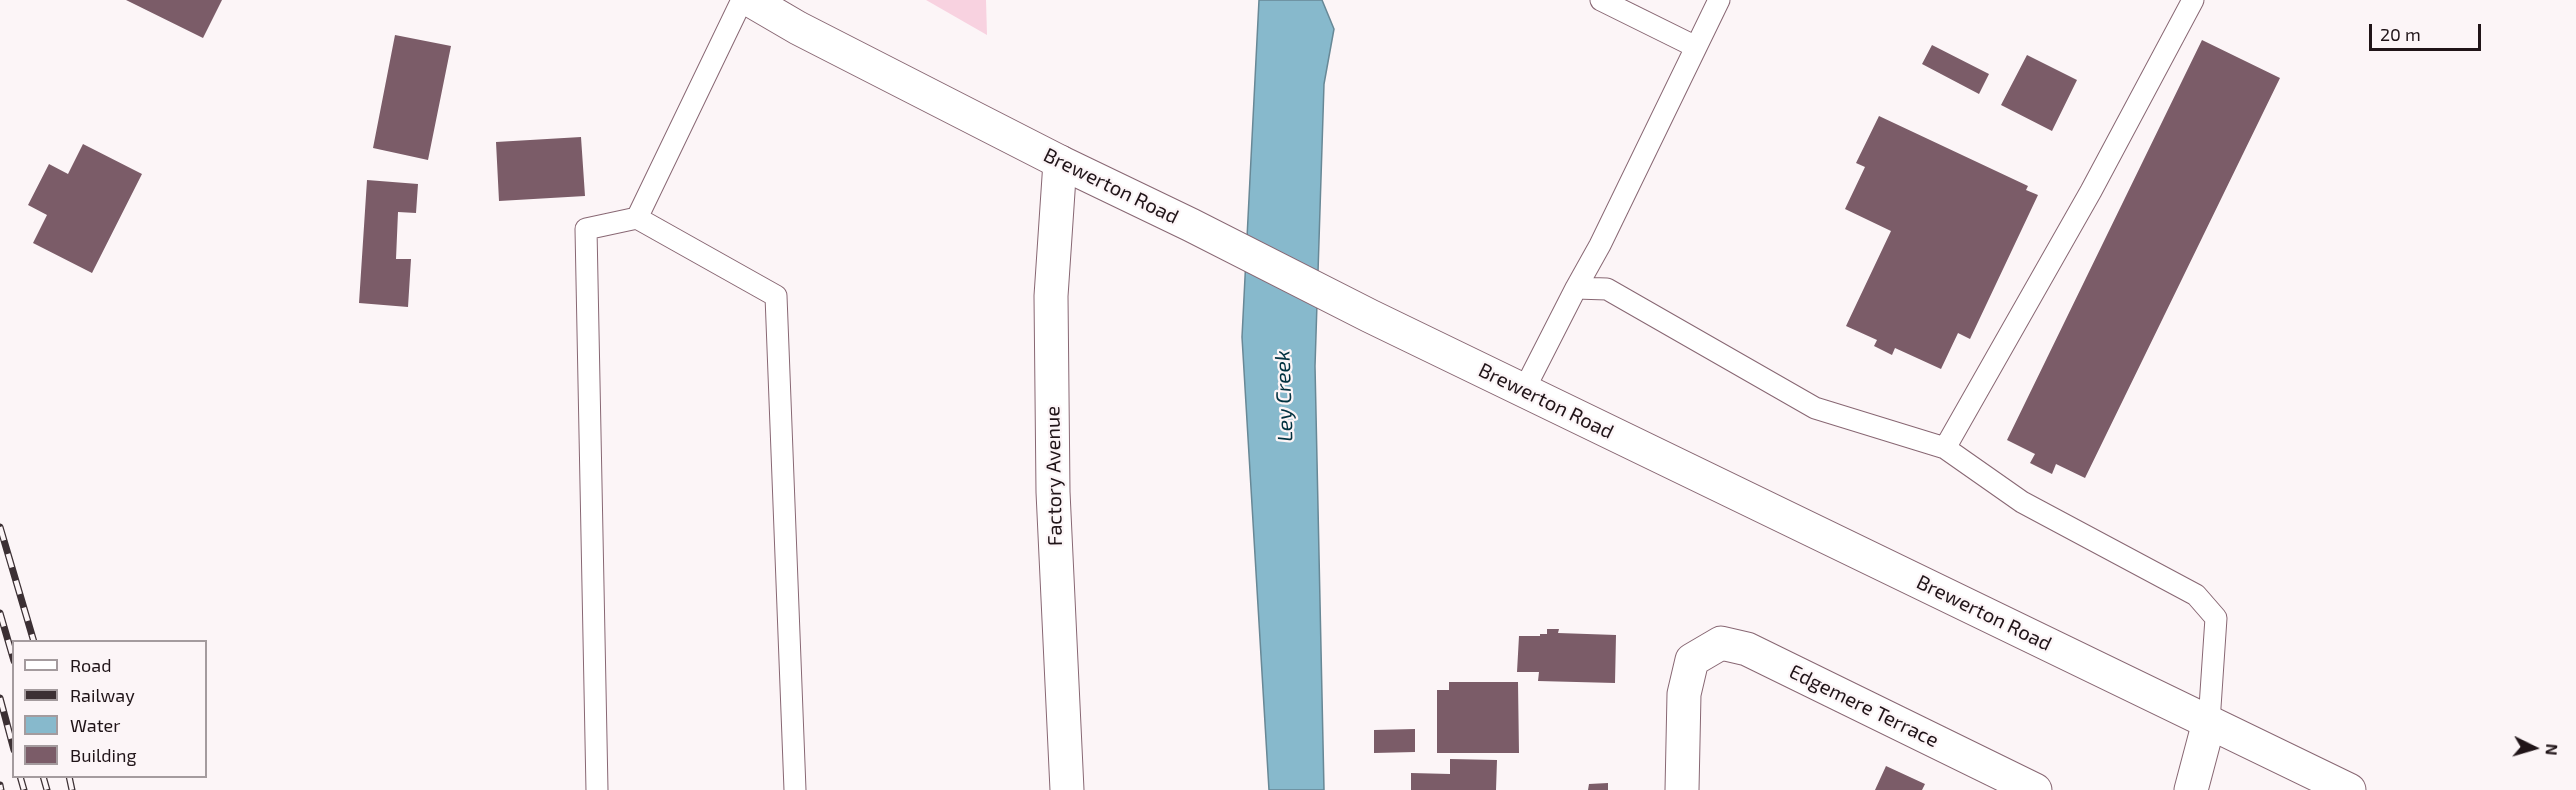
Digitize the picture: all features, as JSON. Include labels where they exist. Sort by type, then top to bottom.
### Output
[{"type":"main road","name":"Brewerton Road","points":[[750,0],[798,28],[1060,162],[1191,225],[1370,316],[2349,790]]},
{"type":"main road","name":"Factory Avenue","points":[[1060,162],[1051,296],[1053,480],[1067,790]]},
{"type":"main road","name":"Edgemere Terrace","points":[[1682,790],[1684,694],[1692,660],[1721,643],[1747,649],[2035,790]]},
{"type":"main road","points":[[2191,790],[2210,722]]},
{"type":"lane","points":[[637,218],[742,0]]},
{"type":"lane","points":[[1601,0],[1696,47]]},
{"type":"lane","points":[[1524,390],[1600,245],[1719,0]]},
{"type":"lane","points":[[1945,448],[2091,191],[2193,0]]},
{"type":"lane","points":[[597,790],[586,229],[637,218],[776,296],[795,790]]},
{"type":"lane","points":[[1576,288],[1607,289],[1815,408],[1945,448],[2022,502],[2196,595],[2216,618],[2210,722]]},
{"type":"shaded area","points":[[926,0],[986,0],[987,35]]},
{"type":"water","name":"Ley Creek","points":[[1259,0],[1322,0],[1334,29],[1324,84],[1315,366],[1324,790],[1269,790],[1242,337]]},
{"type":"building","points":[[126,0],[222,0],[203,38]]},
{"type":"building","points":[[395,35],[451,46],[428,160],[373,148]]},
{"type":"building","points":[[2202,40],[2280,78],[2085,478],[2056,464],[2052,474],[2030,463],[2035,454],[2007,440]]},
{"type":"building","points":[[1932,45],[1989,74],[1979,94],[1922,64]]},
{"type":"building","points":[[2027,55],[2077,80],[2052,131],[2001,105]]},
{"type":"building","points":[[1879,116],[2028,186],[2026,190],[2038,195],[1970,339],[1958,333],[1941,369],[1895,348],[1892,355],[1874,346],[1877,340],[1846,326],[1891,231],[1845,209],[1865,167],[1856,163]]},
{"type":"building","points":[[581,137],[585,196],[499,201],[496,142]]},
{"type":"building","points":[[83,144],[142,174],[92,273],[33,243],[47,215],[28,205],[49,164],[68,174]]},
{"type":"building","points":[[367,180],[418,184],[416,213],[398,212],[396,259],[411,259],[408,307],[359,303]]},
{"type":"building","points":[[1547,629],[1559,629],[1558,633],[1616,635],[1615,683],[1538,681],[1539,672],[1517,672],[1519,636],[1540,636],[1540,634],[1547,634]]},
{"type":"building","points":[[1449,682],[1518,682],[1519,753],[1437,753],[1437,690],[1449,690]]},
{"type":"building","points":[[1415,729],[1415,752],[1374,753],[1374,730]]},
{"type":"building","points":[[1450,759],[1497,760],[1496,790],[1411,790],[1411,773],[1450,774]]},
{"type":"building","points":[[1886,766],[1925,784],[1922,790],[1875,790]]},
{"type":"building","points":[[1608,783],[1608,790],[1588,790],[1589,784]]},
{"type":"railway","points":[[0,527],[33,640]]},
{"type":"railway","points":[[0,613],[12,654]]},
{"type":"railway","points":[[0,698],[12,743]]},
{"type":"railway","points":[[21,778],[24,790]]},
{"type":"railway","points":[[44,778],[47,790]]},
{"type":"railway","points":[[69,778],[72,790]]},
{"type":"railway","points":[[0,785],[1,790]]}]
